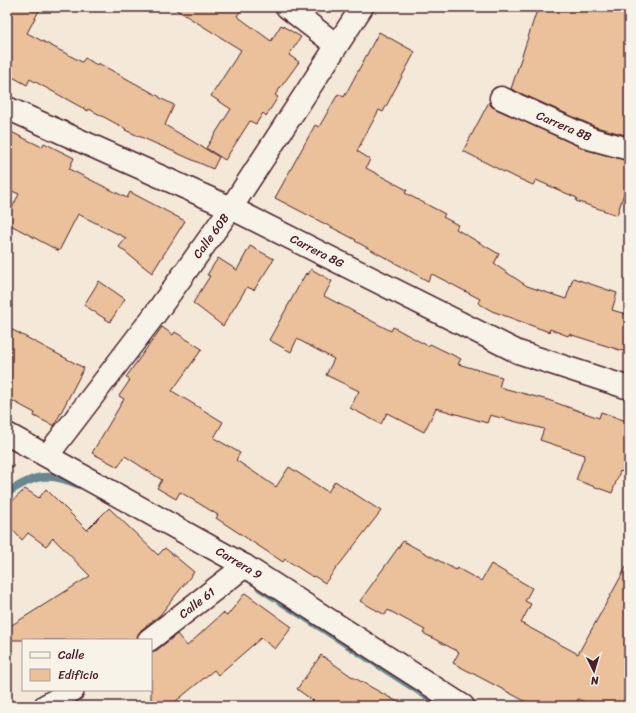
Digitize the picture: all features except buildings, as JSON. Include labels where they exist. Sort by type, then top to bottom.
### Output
[{"type":"street","points":[[287,7],[336,45]]},
{"type":"street","name":"Calle 60B","points":[[47,456],[153,317],[231,208],[362,7]]},
{"type":"street","name":"Carrera 8B","points":[[501,98],[592,139],[629,149]]},
{"type":"street","name":"Carrera 8G","points":[[7,108],[231,208],[518,352],[629,388]]},
{"type":"street","name":"Carrera 9","points":[[7,434],[245,566],[463,706]]},
{"type":"street","name":"Calle 61","points":[[150,639],[245,566]]},
{"type":"street","points":[[45,706],[70,691]]},
{"type":"waterway","points":[[7,493],[25,482],[42,477],[59,478],[79,485]]},
{"type":"waterway","points":[[260,588],[442,706]]}]
